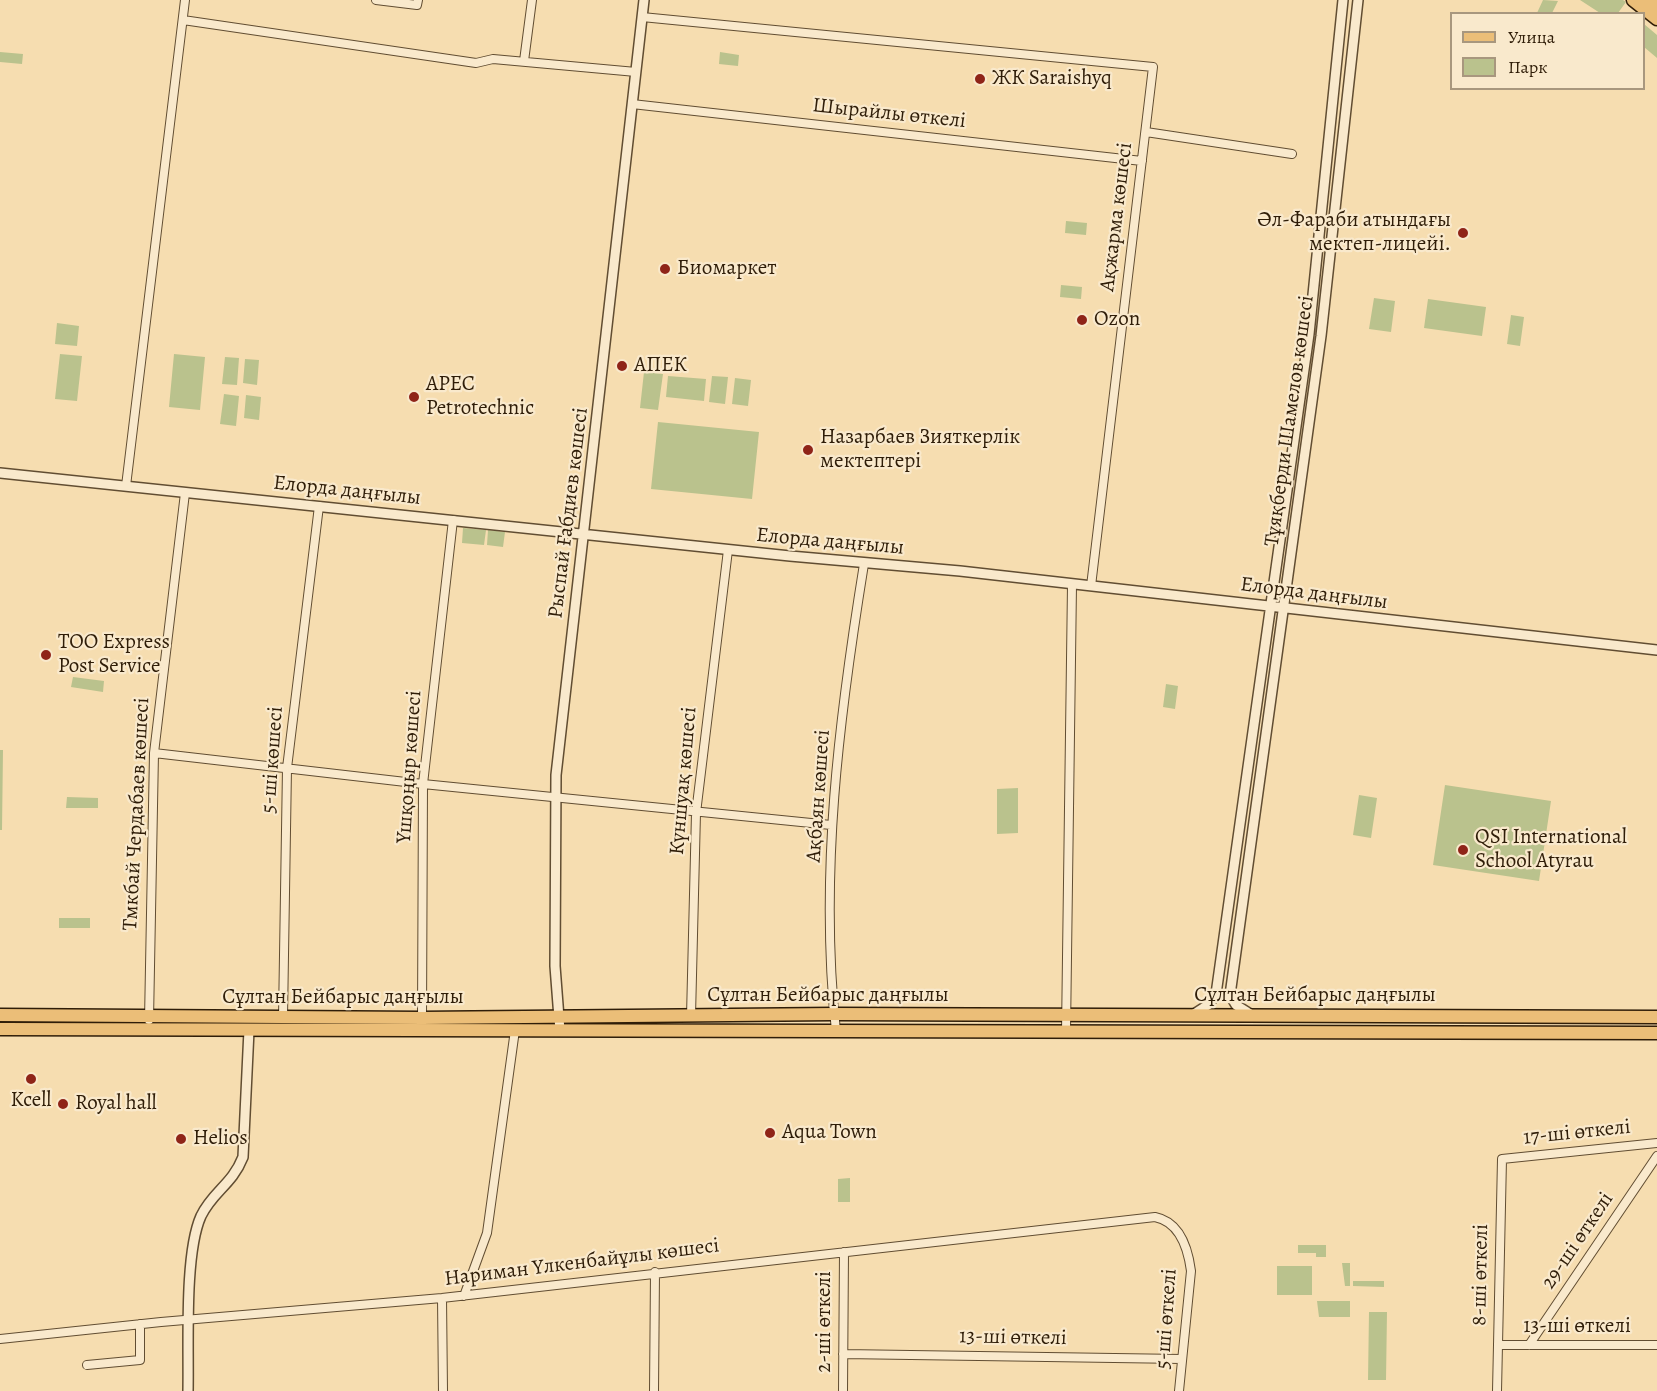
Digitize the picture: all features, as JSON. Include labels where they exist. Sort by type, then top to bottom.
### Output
[{"type":"main road","points":[[1633,0],[1657,19]]},
{"type":"main road","points":[[1648,0],[1657,8]]},
{"type":"main road","name":"Сұлтан Бейбарыс даңғылы","points":[[0,1015],[422,1018],[834,1014],[1657,1017]]},
{"type":"main road","name":"Сұлтан Бейбарыс даңғылы","points":[[0,1029],[1657,1033]]},
{"type":"street","points":[[126,486],[185,0]]},
{"type":"street","points":[[382,0],[417,5],[418,0]]},
{"type":"street","points":[[524,61],[532,0]]},
{"type":"street","name":"Рыспай Ғабдиев көшесі","points":[[560,1031],[555,966],[557,763],[585,534],[644,0]]},
{"type":"street","name":"Тұяқберди Шамелов көшесі","points":[[1194,1014],[1208,1005],[1216,994],[1309,334],[1343,0]]},
{"type":"street","name":"Тұяқберди Шамелов көшесі","points":[[1252,1016],[1236,1005],[1230,995],[1321,336],[1358,0]]},
{"type":"street","name":"Ақжарма көшесі","points":[[642,17],[1153,67],[1092,586]]},
{"type":"street","points":[[183,20],[476,63],[493,59],[636,72]]},
{"type":"street","name":"Шырайлы өткелі","points":[[632,104],[1142,161]]},
{"type":"street","points":[[1146,132],[1292,154]]},
{"type":"street","points":[[1323,187],[1337,189]]},
{"type":"street","name":"Елорда даңғылы","points":[[0,473],[864,564],[960,571],[1072,585],[1283,606],[1410,624],[1657,650]]},
{"type":"street","name":"Тмкбай Чердабаев көшесі","points":[[149,1031],[154,753],[184,493]]},
{"type":"street","name":"5-ші көшесі","points":[[283,1017],[287,768],[319,506]]},
{"type":"street","name":"Үшқоңыр көшесі","points":[[422,1018],[423,784],[453,520]]},
{"type":"street","name":"Күншуақ көшесі","points":[[691,1016],[696,813],[728,550]]},
{"type":"street","name":"Ақбаян көшесі","points":[[836,1031],[831,959],[831,825],[838,747],[864,564]]},
{"type":"street","points":[[1066,1031],[1072,585]]},
{"type":"street","points":[[154,753],[423,784],[831,825]]},
{"type":"street","points":[[188,1391],[192,1251],[200,1219],[208,1202],[236,1176],[243,1157],[249,1030]]},
{"type":"street","points":[[464,1296],[487,1233],[515,1030]]},
{"type":"street","name":"17-ші өткелі","points":[[1502,1159],[1657,1143]]},
{"type":"street","name":"29-ші өткелі","points":[[1529,1346],[1657,1156]]},
{"type":"street","name":"8-ші өткелі","points":[[1497,1391],[1502,1159]]},
{"type":"street","name":"Нариман Үлкенбайұлы көшесі","points":[[0,1339],[140,1324],[464,1296],[655,1272],[1155,1217],[1168,1220]]},
{"type":"street","name":"5-ші өткелі","points":[[1168,1220],[1188,1252],[1191,1271],[1179,1391]]},
{"type":"street","name":"2-ші өткелі","points":[[843,1391],[844,1252]]},
{"type":"street","points":[[654,1391],[655,1272]]},
{"type":"street","points":[[442,1298],[443,1391]]},
{"type":"street","points":[[87,1365],[140,1360],[140,1324]]},
{"type":"street","name":"13-ші өткелі","points":[[1498,1346],[1657,1345]]},
{"type":"street","name":"13-ші өткелі","points":[[843,1354],[1182,1359]]},
{"type":"green space","points":[[1543,0],[1558,1],[1552,12],[1537,12]]},
{"type":"green space","points":[[1580,0],[1623,0],[1626,2],[1619,12],[1598,12]]},
{"type":"green space","points":[[1645,25],[1657,35],[1657,58],[1645,48]]},
{"type":"green space","points":[[0,52],[23,54],[22,64],[0,62]]},
{"type":"green space","points":[[720,52],[739,55],[738,66],[719,64]]},
{"type":"green space","points":[[1066,221],[1087,223],[1086,235],[1065,233]]},
{"type":"green space","points":[[1061,285],[1082,287],[1081,299],[1060,297]]},
{"type":"green space","points":[[1374,298],[1395,301],[1391,332],[1369,329]]},
{"type":"green space","points":[[1428,299],[1486,307],[1482,336],[1424,328]]},
{"type":"green space","points":[[1511,315],[1524,317],[1520,346],[1507,344]]},
{"type":"green space","points":[[57,323],[79,326],[77,346],[55,344]]},
{"type":"green space","points":[[60,354],[82,356],[77,401],[55,399]]},
{"type":"green space","points":[[174,354],[205,357],[200,410],[169,407]]},
{"type":"green space","points":[[225,357],[239,358],[237,385],[222,384]]},
{"type":"green space","points":[[245,359],[259,360],[257,385],[243,383]]},
{"type":"green space","points":[[644,372],[663,374],[658,410],[640,408]]},
{"type":"green space","points":[[668,376],[706,379],[704,401],[666,397]]},
{"type":"green space","points":[[712,376],[728,377],[725,404],[709,402]]},
{"type":"green space","points":[[735,378],[751,380],[748,406],[732,404]]},
{"type":"green space","points":[[224,394],[239,396],[236,426],[220,424]]},
{"type":"green space","points":[[246,395],[261,397],[259,420],[244,418]]},
{"type":"green space","points":[[658,422],[759,432],[752,499],[651,489]]},
{"type":"green space","points":[[463,528],[486,530],[484,545],[462,543]]},
{"type":"green space","points":[[488,530],[505,532],[503,547],[487,545]]},
{"type":"green space","points":[[73,677],[104,681],[103,692],[71,687]]},
{"type":"green space","points":[[1166,684],[1178,686],[1175,709],[1163,707]]},
{"type":"green space","points":[[0,750],[3,750],[2,830],[0,830]]},
{"type":"green space","points":[[1445,785],[1551,801],[1539,881],[1433,865]]},
{"type":"green space","points":[[1018,788],[1018,833],[997,834],[997,789]]},
{"type":"green space","points":[[1359,795],[1377,798],[1371,838],[1353,835]]},
{"type":"green space","points":[[67,797],[98,798],[98,808],[66,808]]},
{"type":"green space","points":[[59,918],[90,918],[90,928],[59,928]]},
{"type":"green space","points":[[850,1178],[850,1202],[838,1202],[838,1179]]},
{"type":"green space","points":[[1298,1245],[1326,1245],[1326,1257],[1316,1257],[1316,1253],[1298,1253]]},
{"type":"green space","points":[[1342,1263],[1350,1263],[1350,1286],[1345,1286]]},
{"type":"green space","points":[[1277,1266],[1312,1266],[1312,1295],[1277,1295]]},
{"type":"green space","points":[[1353,1281],[1384,1281],[1384,1287],[1353,1286]]},
{"type":"green space","points":[[1317,1301],[1350,1301],[1350,1317],[1319,1317]]},
{"type":"green space","points":[[1369,1312],[1387,1312],[1386,1380],[1368,1380]]},
{"type":"place","name":"ЖК Saraishyq","points":[[980,79]]},
{"type":"place","name":"Әл-Фараби атындағы мектеп-лицейі.","points":[[1463,233]]},
{"type":"place","name":"Биомаркет","points":[[665,269]]},
{"type":"place","name":"Ozon","points":[[1082,320]]},
{"type":"place","name":"АПЕК","points":[[622,366]]},
{"type":"place","name":"APEC Petrotechnic","points":[[414,397]]},
{"type":"place","name":"Назарбаев Зияткерлік мектептері","points":[[808,450]]},
{"type":"place","name":"ТОО Express Post Service","points":[[46,655]]},
{"type":"place","name":"QSI International School Atyrau","points":[[1463,850]]},
{"type":"place","name":"Kcell","points":[[31,1079]]},
{"type":"place","name":"Royal hall","points":[[63,1104]]},
{"type":"place","name":"Aqua Town","points":[[770,1133]]},
{"type":"place","name":"Helios","points":[[181,1139]]}]
